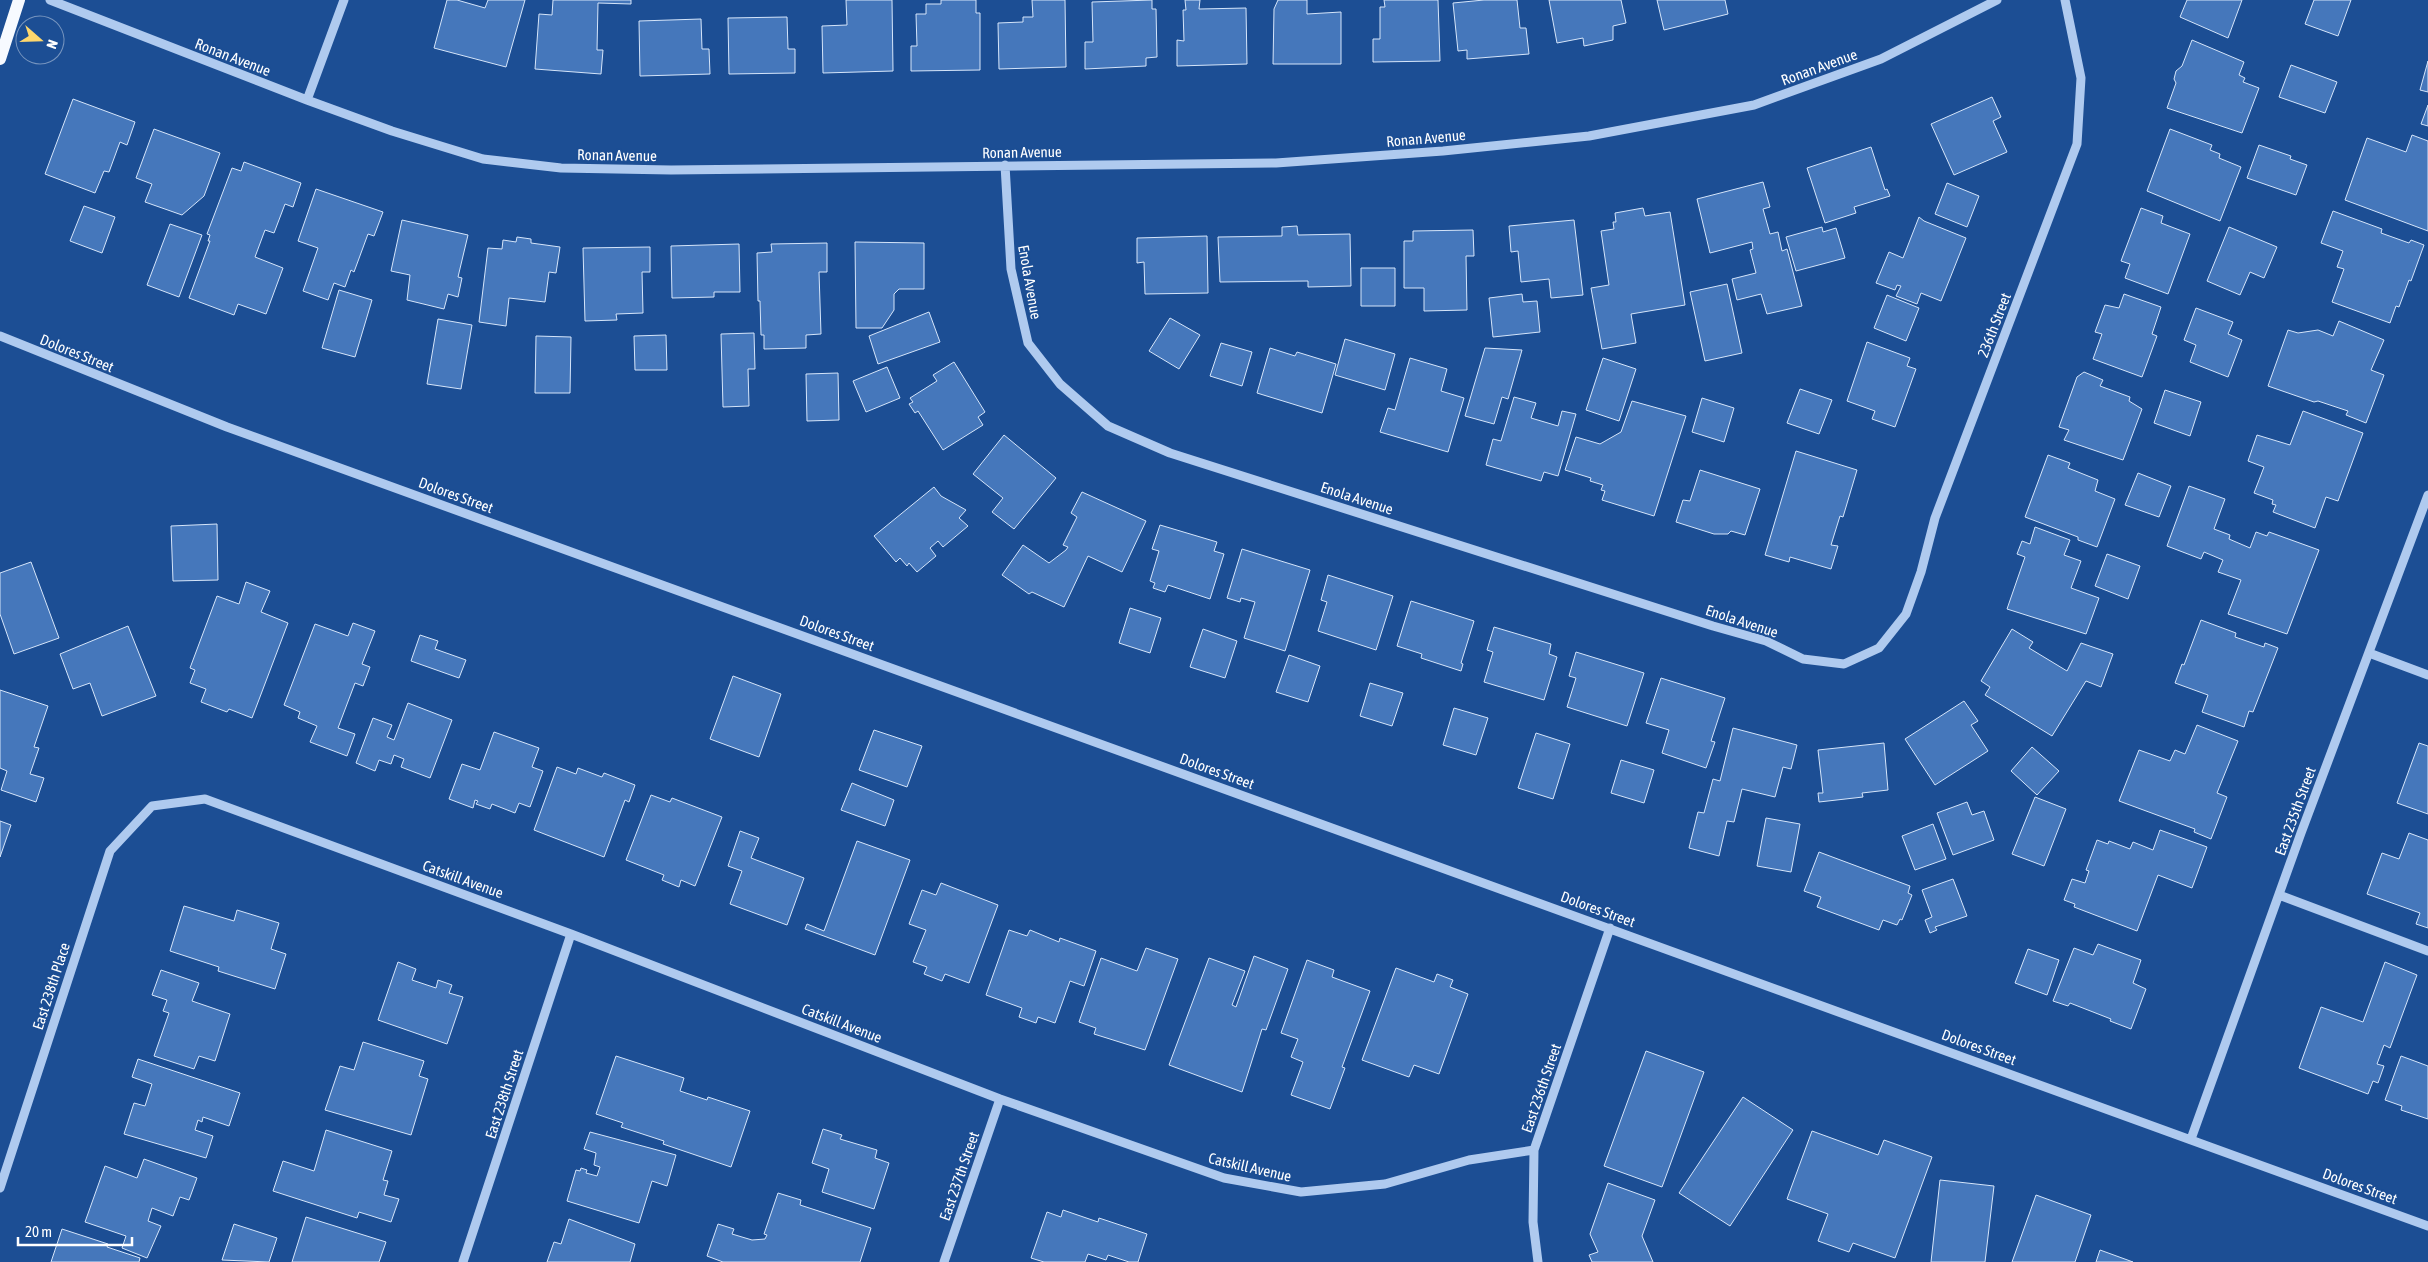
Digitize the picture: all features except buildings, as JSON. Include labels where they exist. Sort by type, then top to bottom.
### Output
[{"type":"main road","points":[[0,59],[20,0]]},
{"type":"street","name":"Ronan Avenue","points":[[50,0],[307,100],[392,131],[483,159],[561,168],[671,170],[1276,163],[1444,151],[1589,136],[1754,105],[1881,59],[1997,0]]},
{"type":"street","points":[[307,100],[344,0]]},
{"type":"street","name":"236th Street","points":[[1879,648],[1906,614],[1921,572],[1936,518],[2077,144],[2081,78],[2065,0]]},
{"type":"street","name":"Enola Avenue","points":[[1005,166],[1011,269],[1028,343],[1060,384],[1108,426],[1170,453],[1713,626],[1766,641],[1803,659],[1844,664],[1879,648]]},
{"type":"street","name":"Dolores Street","points":[[0,336],[227,427],[2428,1226]]},
{"type":"street","name":"East 235th Street","points":[[2192,1139],[2279,895],[2428,495]]},
{"type":"street","points":[[2369,653],[2428,675]]},
{"type":"street","name":"Catskill Avenue","points":[[152,806],[205,799],[571,934],[1000,1099],[1224,1178],[1301,1192],[1385,1184],[1469,1160],[1534,1150]]},
{"type":"street","name":"East 238th Place","points":[[0,1188],[110,850],[152,806]]},
{"type":"street","points":[[2279,895],[2428,951]]},
{"type":"street","name":"East 236th Street","points":[[1538,1262],[1533,1222],[1534,1150],[1610,928]]},
{"type":"street","name":"East 238th Street","points":[[463,1262],[571,934]]},
{"type":"street","name":"East 237th Street","points":[[944,1262],[1000,1099]]}]
